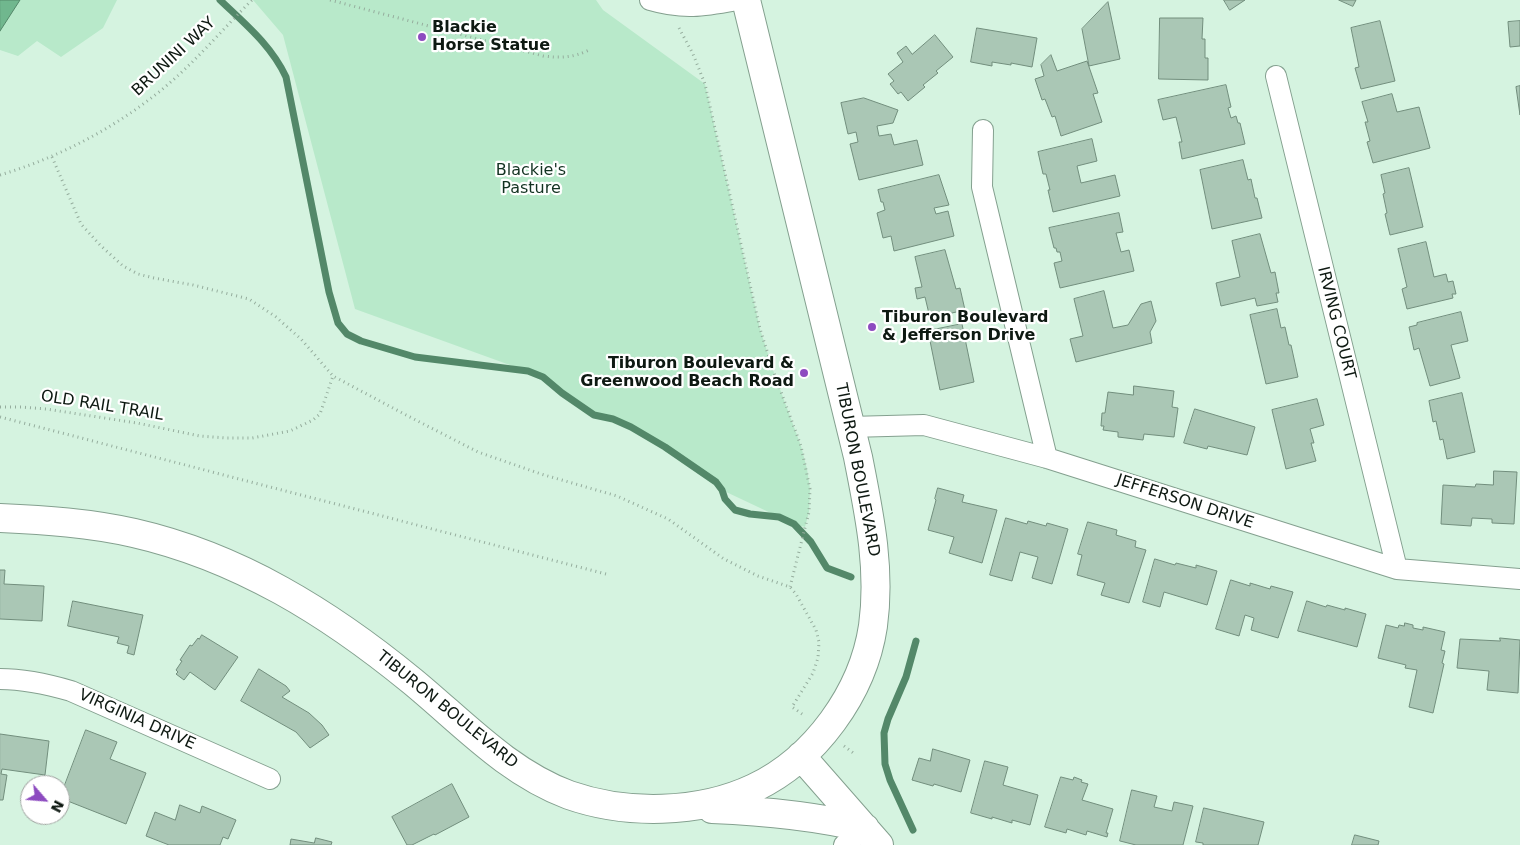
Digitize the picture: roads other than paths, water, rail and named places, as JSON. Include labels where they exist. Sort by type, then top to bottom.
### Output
[{"type":"main road","name":"TIBURON BOULEVARD","points":[[0,518],[63,522],[133,533],[177,545],[232,565],[285,592],[342,628],[406,676],[502,757],[524,773],[547,785],[590,801],[612,805],[656,808],[678,807],[714,802],[734,796],[755,788],[775,776],[801,756],[824,731],[850,694],[862,664],[872,629],[876,586],[874,544],[865,491],[746,0]]},
{"type":"main road","points":[[801,756],[872,837]]},
{"type":"main road","points":[[678,807],[772,812],[805,816],[872,837]]},
{"type":"street","points":[[658,2],[694,7],[737,0]]},
{"type":"street","name":"IRVING COURT","points":[[1276,76],[1397,569]]},
{"type":"street","points":[[983,130],[982,187],[1047,458]]},
{"type":"street","name":"JEFFERSON DRIVE","points":[[850,427],[924,426],[1047,458],[1397,569],[1520,579]]},
{"type":"street","name":"VIRGINIA DRIVE","points":[[0,679],[20,679],[72,691],[270,780]]},
{"type":"street","points":[[844,845],[872,837]]},
{"type":"waterway","points":[[220,0],[265,45],[280,65],[286,77],[329,292],[338,323],[347,334],[361,341],[415,357],[528,371],[543,377],[594,415],[613,419],[631,427],[665,447],[716,482],[722,490],[725,499],[735,510],[750,514],[779,517],[794,524],[811,542],[827,568],[851,577]]},
{"type":"waterway","points":[[913,830],[890,780],[885,764],[884,733],[906,677],[916,641]]},
{"type":"place","name":"Blackie Horse Statue","points":[[422,37]]},
{"type":"place","name":"Tiburon Boulevard & Jefferson Drive","points":[[872,327]]},
{"type":"place","name":"Tiburon Boulevard & Greenwood Beach Road","points":[[804,373]]},
{"type":"park label","name":"Blackie's Pasture","points":[[531,180]]}]
